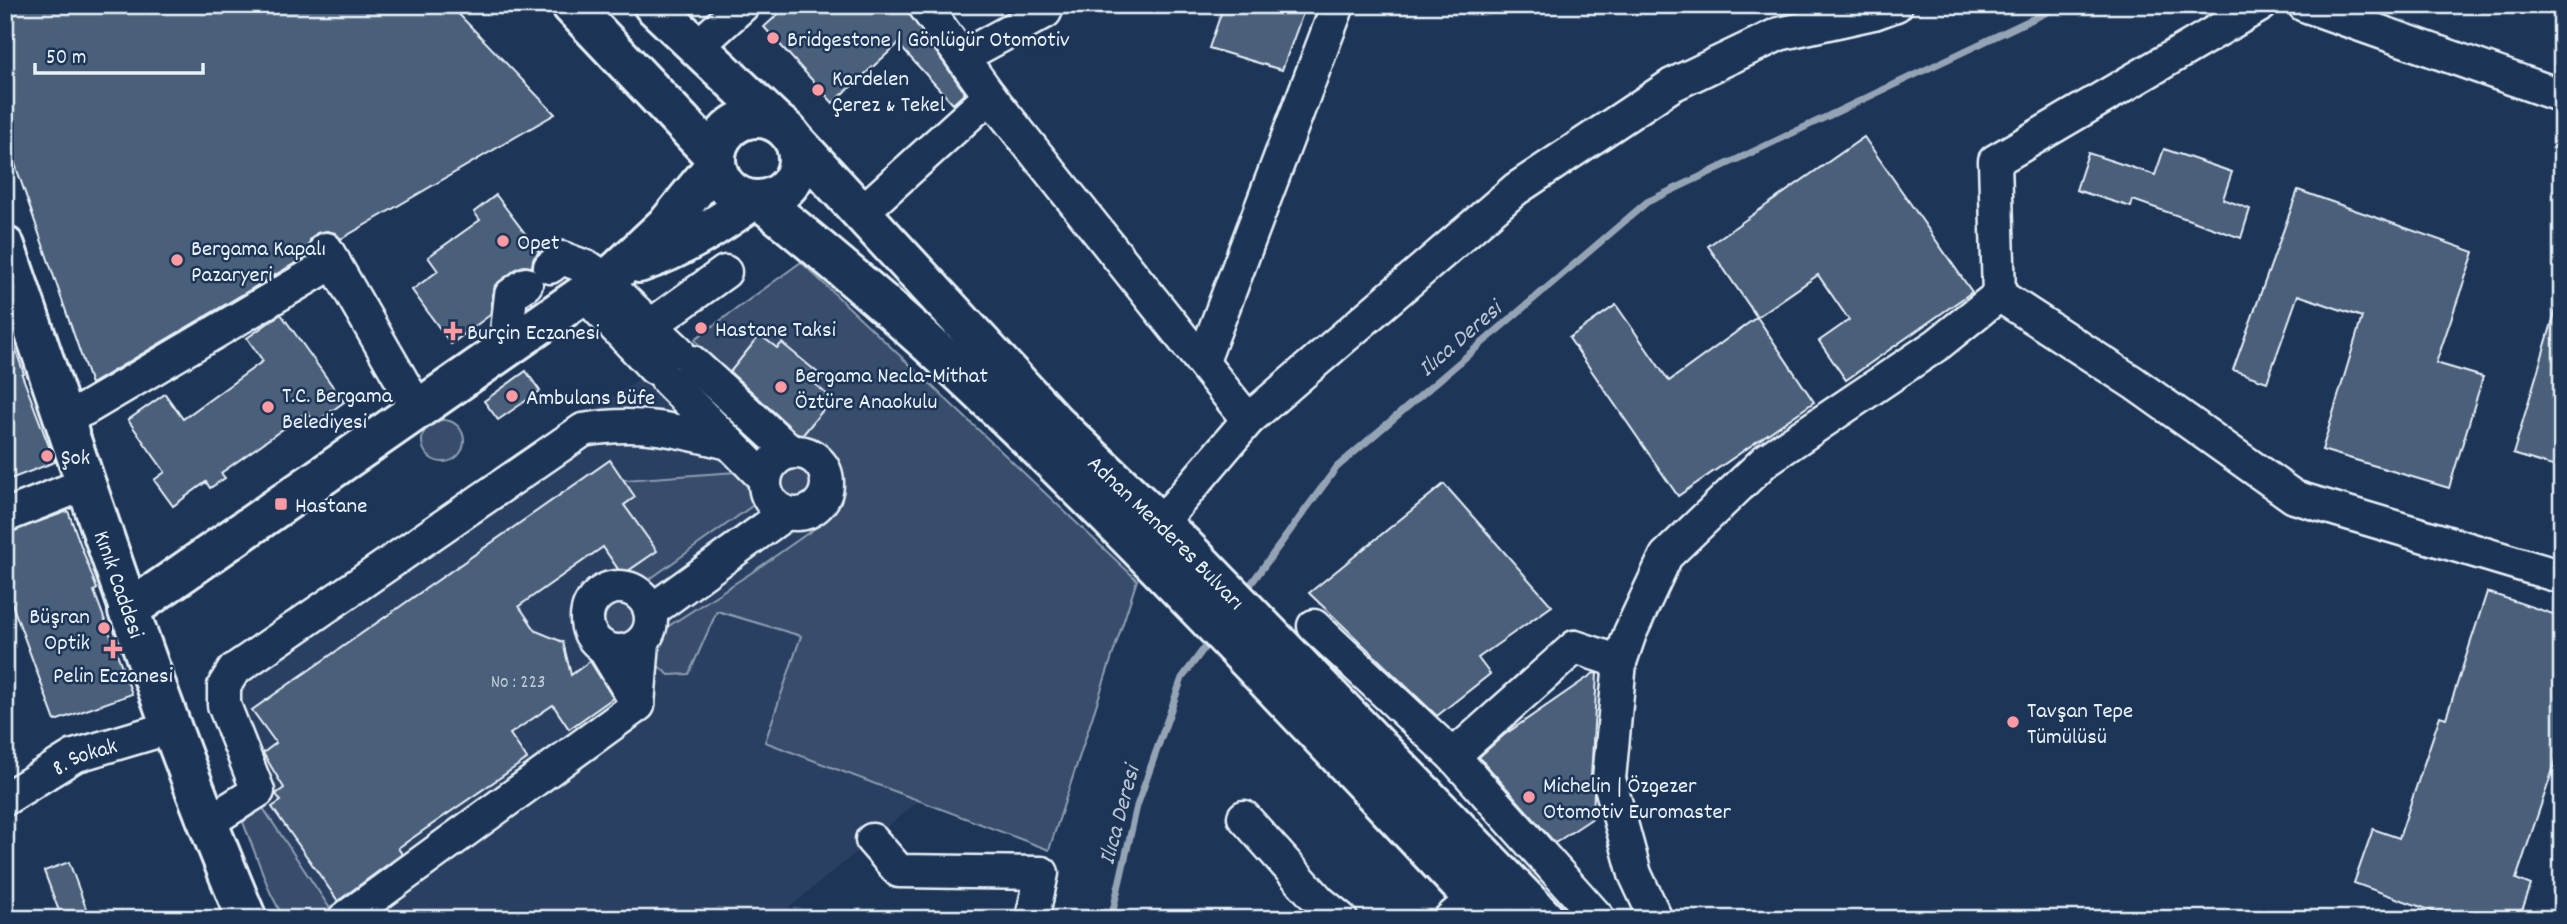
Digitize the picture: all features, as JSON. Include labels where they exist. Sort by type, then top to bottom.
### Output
[{"type":"main road","points":[[571,5],[716,160]]},
{"type":"main road","name":"Adnan Menderes Bulvarı","points":[[653,5],[785,131],[1170,548],[1276,666],[1472,912]]},
{"type":"main road","points":[[762,117],[785,131],[798,163],[790,184],[771,198],[756,200],[744,198],[728,188],[718,173],[716,160],[718,144],[725,132],[748,118],[762,117]]},
{"type":"main road","points":[[128,611],[601,282],[669,222],[716,160]]},
{"type":"main road","points":[[601,282],[669,253],[756,200]]},
{"type":"main road","name":"Adnan Menderes Bulvarı","points":[[756,200],[817,246],[970,381],[1170,548]]},
{"type":"main road","name":"Kınık Caddesi","points":[[5,246],[128,611],[206,823],[247,919]]},
{"type":"main road","name":"Adnan Menderes Bulvarı","points":[[1276,666],[1545,919]]},
{"type":"street","points":[[697,47],[743,5]]},
{"type":"street","points":[[924,5],[990,96],[1248,420]]},
{"type":"street","points":[[962,57],[1045,12],[1048,5]]},
{"type":"street","points":[[1203,361],[1338,5]]},
{"type":"street","points":[[1170,548],[1248,420],[1516,189],[1672,85],[1779,34],[1874,13],[1896,5]]},
{"type":"street","points":[[1999,295],[1995,161],[2261,5]]},
{"type":"street","points":[[2304,5],[2562,96]]},
{"type":"street","points":[[861,213],[990,96]]},
{"type":"street","points":[[65,418],[97,402],[330,256],[418,409]]},
{"type":"street","points":[[505,349],[511,295],[562,258],[591,269],[640,334],[673,365],[791,452]]},
{"type":"street","points":[[640,334],[725,272]]},
{"type":"street","points":[[1999,295],[2134,383],[2294,497],[2562,577]]},
{"type":"street","points":[[1656,919],[1634,874],[1609,779],[1620,662],[1630,633],[1666,556],[1766,460],[1938,344],[1999,295]]},
{"type":"street","points":[[645,602],[773,497],[774,461],[791,452],[801,452],[818,461],[824,469],[827,489],[823,499],[809,513],[793,515],[773,497],[729,443],[673,365]]},
{"type":"street","points":[[206,823],[258,792],[224,705],[224,686],[234,670],[583,430],[659,426],[729,443]]},
{"type":"street","points":[[5,516],[87,483]]},
{"type":"street","points":[[603,647],[623,651],[634,648],[643,642],[652,622],[645,602],[618,587],[607,589],[592,602],[587,621],[595,640],[603,647],[638,705]]},
{"type":"street","points":[[1314,626],[1453,756],[1600,919]]},
{"type":"street","points":[[344,919],[638,705],[643,642]]},
{"type":"street","points":[[1453,756],[1575,647],[1620,662]]},
{"type":"street","name":"8. Sokak","points":[[5,799],[74,756],[172,727]]},
{"type":"street","points":[[1244,817],[1320,902],[1341,919]]},
{"type":"street","points":[[872,840],[899,871],[1042,873],[1032,919]]},
{"type":"shaded area","points":[[801,262],[1137,580],[1049,850],[920,800],[775,919],[284,919],[270,892],[237,805],[216,722],[223,665],[636,381]]},
{"type":"shaded area","points":[[801,262],[1137,580],[1049,850],[765,742],[801,636],[717,611],[689,674],[669,675],[657,665],[653,647],[661,631],[818,526],[809,513],[823,497],[826,488],[824,471],[819,463],[801,452],[704,353],[695,339]]},
{"type":"shaded area","points":[[443,420],[458,426],[464,441],[458,456],[443,462],[428,456],[422,441],[428,426]]},
{"type":"shaded area","points":[[796,461],[811,468],[818,483],[811,498],[796,505],[781,498],[774,483],[781,468]]},
{"type":"shaded area","points":[[736,472],[758,487],[759,501],[643,584],[628,580],[622,575],[656,551],[624,505],[635,497],[623,480]]},
{"type":"shaded area","points":[[619,597],[634,604],[641,619],[634,634],[619,641],[604,634],[597,619],[604,604]]},
{"type":"shaded area","points":[[263,808],[331,910],[318,919],[284,919],[270,892],[243,822]]},
{"type":"building","name":"Bergama Kapalı Pazaryeri","points":[[5,5],[450,5],[555,114],[341,239],[335,233],[327,231],[317,233],[310,240],[309,255],[91,384],[5,135]]},
{"type":"building","points":[[788,5],[903,5],[965,93],[953,104],[898,44],[833,103],[764,27]]},
{"type":"building","points":[[1224,5],[1306,5],[1282,70],[1209,48]]},
{"type":"building","points":[[1864,137],[1972,292],[1846,380],[1819,341],[1849,320],[1818,275],[1757,317],[1708,246]]},
{"type":"building","points":[[2164,149],[2232,172],[2223,199],[2250,209],[2241,238],[2133,200],[2131,207],[2076,190],[2088,153],[2155,175]]},
{"type":"building","points":[[2298,190],[2474,252],[2436,363],[2483,377],[2449,488],[2322,450],[2362,317],[2298,295],[2267,382],[2233,370]]},
{"type":"building","points":[[496,195],[539,252],[533,259],[532,267],[523,266],[516,269],[495,285],[490,315],[451,344],[412,290],[438,271],[428,257],[480,220],[474,212]]},
{"type":"building","points":[[1616,305],[1669,381],[1757,317],[1814,402],[1678,496],[1569,338]]},
{"type":"building","points":[[2557,306],[2562,307],[2562,469],[2513,454]]},
{"type":"building","name":"T.C. Bergama Belediyesi","points":[[281,314],[344,402],[315,423],[307,412],[221,473],[225,478],[210,488],[206,482],[173,506],[154,480],[165,472],[128,420],[165,394],[183,419],[263,361],[247,338]]},
{"type":"building","points":[[8,327],[24,374],[22,375],[55,462],[5,481],[5,328]]},
{"type":"building","name":"Bergama Necla-Mithat Öztüre Anaokulu","points":[[760,335],[777,348],[782,343],[823,377],[816,385],[832,399],[801,437],[730,372]]},
{"type":"building","name":"Ambulans Büfe","points":[[526,371],[540,391],[498,420],[484,401]]},
{"type":"building","points":[[610,460],[635,497],[624,505],[657,551],[622,575],[603,547],[519,606],[536,631],[563,642],[571,675],[590,661],[613,698],[569,729],[553,705],[510,734],[527,759],[398,848],[402,854],[338,901],[272,807],[281,801],[276,794],[284,788],[263,753],[276,743],[252,710]]},
{"type":"building","points":[[1444,484],[1552,606],[1478,658],[1490,674],[1437,716],[1309,593]]},
{"type":"building","points":[[68,511],[132,694],[55,721],[5,585],[5,534]]},
{"type":"building","points":[[2487,592],[2562,617],[2562,743],[2516,879],[2531,885],[2519,919],[2455,919],[2354,883],[2373,829],[2399,838],[2440,716],[2446,718]]},
{"type":"building","points":[[1594,673],[1597,674],[1591,777],[1594,792],[1593,818],[1555,843],[1479,757],[1504,735]]},
{"type":"building","points":[[69,862],[87,911],[62,919],[44,871]]},
{"type":"waterway","name":"Ilıca Deresi","points":[[1245,592],[1337,467],[1647,202],[2062,5]]},
{"type":"waterway","name":"Ilıca Deresi","points":[[1111,919],[1137,806],[1182,678],[1211,639]]},
{"type":"place","name":"Bridgestone | Gönlügür Otomotiv","points":[[773,38]]},
{"type":"place","name":"Kardelen Çerez & Tekel","points":[[818,90]]},
{"type":"place","name":"Opet","points":[[503,241]]},
{"type":"place","name":"Bergama Kapalı Pazaryeri","points":[[177,260]]},
{"type":"place","name":"Hastane Taksi","points":[[701,328]]},
{"type":"place","name":"Burçin Eczanesi","points":[[453,331]]},
{"type":"place","name":"Bergama Necla-Mithat Öztüre Anaokulu","points":[[781,387]]},
{"type":"place","name":"Ambulans Büfe","points":[[512,396]]},
{"type":"place","name":"T.C. Bergama Belediyesi","points":[[268,407]]},
{"type":"place","name":"Şok","points":[[47,456]]},
{"type":"place","name":"Hastane","points":[[281,504]]},
{"type":"place","name":"Büşran Optik","points":[[104,628]]},
{"type":"place","name":"Pelin Eczanesi","points":[[113,649]]},
{"type":"place","name":"Tavşan Tepe Tümülüsü","points":[[2013,722]]},
{"type":"place","name":"Michelin | Özgezer Otomotiv Euromaster","points":[[1529,797]]}]
